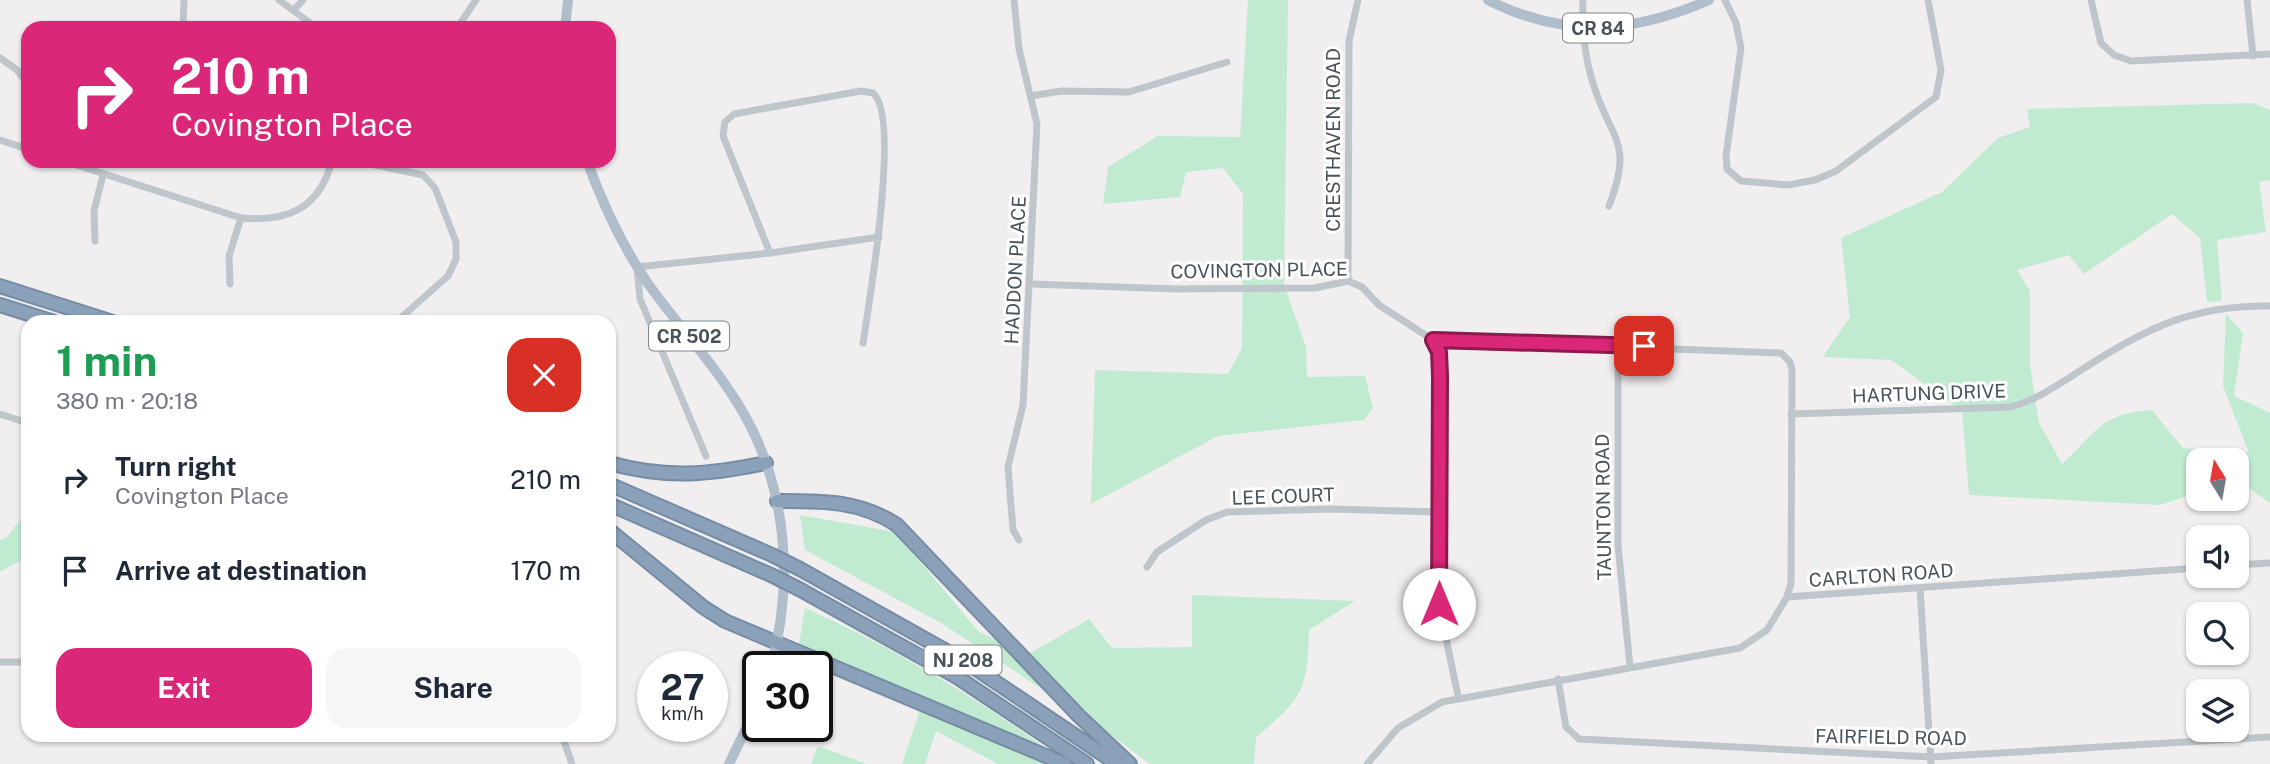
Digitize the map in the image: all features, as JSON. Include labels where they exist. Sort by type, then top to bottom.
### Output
[{"type":"highway","points":[[0,286],[91,315]]},
{"type":"highway","points":[[0,305],[32,315]]},
{"type":"highway","points":[[616,465],[645,472],[677,475],[709,474],[766,463]]},
{"type":"highway","name":"NJ 208","points":[[616,487],[800,569],[966,662],[1117,764]]},
{"type":"highway","points":[[777,501],[849,504],[874,512],[897,525],[1087,724],[1130,764]]},
{"type":"highway","name":"NJ 208","points":[[616,507],[771,575],[930,660],[1087,764]]},
{"type":"highway","points":[[616,536],[713,614],[1065,764]]},
{"type":"main road","points":[[566,21],[568,0]]},
{"type":"main road","name":"CR 84","points":[[1488,0],[1543,23],[1582,28],[1652,20],[1709,0]]},
{"type":"main road","name":"CR 502","points":[[590,168],[609,218],[637,267],[736,401],[766,463],[777,501],[785,573],[775,651]]},
{"type":"main road","points":[[729,764],[742,737]]},
{"type":"street","points":[[183,21],[184,0]]},
{"type":"street","points":[[279,0],[308,21]]},
{"type":"street","points":[[294,10],[303,0]]},
{"type":"street","points":[[462,21],[476,0]]},
{"type":"street","name":"HADDON PLACE","points":[[1014,0],[1019,49],[1037,124],[1023,405],[1008,467],[1013,530],[1019,540]]},
{"type":"street","name":"CRESTHAVEN ROAD","points":[[1348,281],[1349,41],[1351,20],[1358,0]]},
{"type":"street","points":[[1583,0],[1582,28],[1592,80],[1620,149],[1621,171],[1609,206]]},
{"type":"street","points":[[1725,0],[1736,23],[1741,48],[1726,156],[1727,169],[1741,181],[1788,185],[1815,180],[1836,171],[1936,97],[1941,70],[1927,0]]},
{"type":"street","points":[[2091,0],[2101,43],[2123,60],[2253,57],[2270,54]]},
{"type":"street","points":[[2247,0],[2253,57]]},
{"type":"street","points":[[0,58],[21,75]]},
{"type":"street","points":[[1031,96],[1061,91],[1129,92],[1227,62]]},
{"type":"street","points":[[770,253],[723,136],[725,122],[734,114],[861,91],[873,93],[882,108],[879,237],[863,343]]},
{"type":"street","points":[[0,140],[21,147]]},
{"type":"street","points":[[85,168],[241,218],[280,217],[304,207],[325,184],[330,168]]},
{"type":"street","points":[[390,168],[423,175],[435,188],[456,242],[456,259],[448,276],[404,315]]},
{"type":"street","points":[[95,241],[94,211],[103,174]]},
{"type":"street","points":[[230,284],[229,256],[241,218]]},
{"type":"street","points":[[706,456],[639,299],[637,267],[770,253],[879,237]]},
{"type":"street","name":"COVINGTON PLACE","points":[[1031,284],[1176,289],[1315,289],[1348,281],[1362,287],[1379,305],[1433,340]]},
{"type":"street","name":"HARTUNG DRIVE","points":[[1791,414],[2011,407],[2038,397],[2124,342],[2166,322],[2206,310],[2270,306]]},
{"type":"street","points":[[1458,696],[1439,604],[1440,364],[1439,352],[1433,340],[1781,353],[1790,362],[1792,370],[1791,583],[1787,597]]},
{"type":"street","name":"TAUNTON ROAD","points":[[1618,346],[1618,545],[1630,667]]},
{"type":"street","points":[[0,414],[21,421]]},
{"type":"street","name":"LEE COURT","points":[[1147,567],[1157,552],[1206,520],[1227,512],[1330,509],[1439,512]]},
{"type":"street","points":[[2249,564],[2270,563]]},
{"type":"street","name":"CARLTON ROAD","points":[[1367,764],[1386,740],[1412,717],[1458,696],[1740,648],[1766,630],[1787,597],[2186,569]]},
{"type":"street","points":[[1920,588],[1931,760]]},
{"type":"street","points":[[0,662],[21,662]]},
{"type":"street","name":"FAIRFIELD ROAD","points":[[1558,679],[1566,727],[1579,739],[1931,760],[2270,737]]},
{"type":"street","points":[[564,742],[572,764]]},
{"type":"green space","points":[[1248,0],[1288,0],[1284,285],[1306,347],[1307,377],[1365,376],[1373,408],[1364,420],[1218,436],[1091,504],[1095,370],[1228,374],[1242,348],[1243,194],[1223,168],[1186,172],[1180,197],[1103,204],[1108,167],[1158,136],[1240,137]]},
{"type":"green space","points":[[2253,103],[2270,110],[2270,180],[2259,182],[2266,232],[2217,240],[2222,301],[2207,302],[2200,238],[2172,214],[2084,274],[2069,255],[2017,270],[2030,291],[2030,365],[2039,423],[2062,464],[2109,420],[2121,415],[2152,410],[2186,448],[2186,496],[2160,505],[1969,495],[1962,411],[1891,360],[1823,357],[1850,317],[1841,238],[1942,192],[1998,138],[2030,127],[2027,109]]},
{"type":"green space","points":[[2226,314],[2243,333],[2234,396],[2270,413],[2270,503],[2249,488],[2249,448],[2223,386]]},
{"type":"green space","points":[[800,515],[895,532],[979,632],[1029,654],[1089,619],[1112,648],[1192,647],[1192,595],[1355,601],[1309,630],[1304,680],[1284,713],[1256,737],[1254,764],[1150,764],[1099,726],[941,623],[805,550]]},
{"type":"green space","points":[[21,519],[21,560],[0,572],[0,540],[6,538]]},
{"type":"green space","points":[[805,608],[875,642],[941,679],[1069,764],[998,764],[936,731],[925,764],[902,764],[923,701],[833,660],[833,651],[814,651],[799,644]]},
{"type":"green space","points":[[818,746],[867,764],[811,764]]},
{"type":"route","points":[[1439,604],[1440,376],[1439,352],[1433,340],[1644,346]]}]
